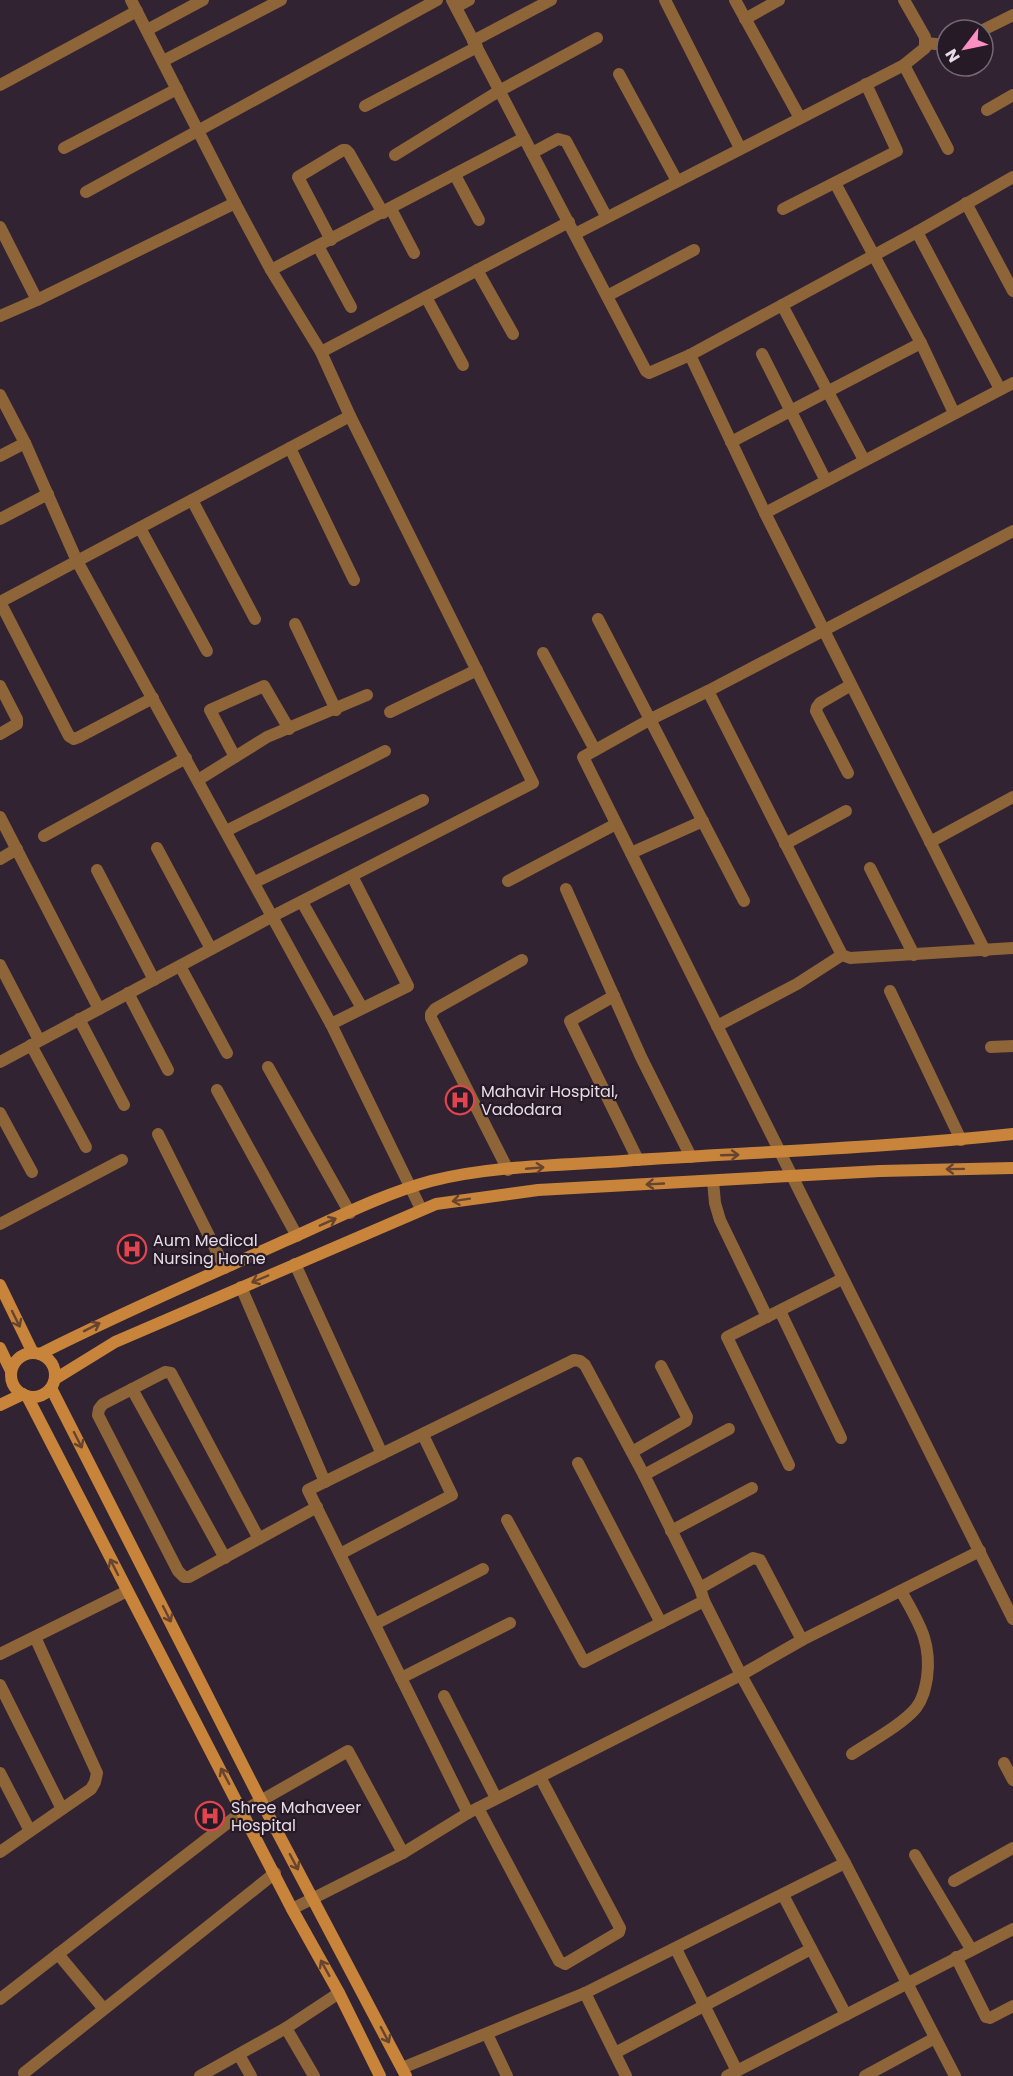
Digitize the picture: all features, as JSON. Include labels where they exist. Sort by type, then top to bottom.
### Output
[{"type":"street","points":[[147,30],[203,0]]},
{"type":"street","points":[[163,61],[281,0]]},
{"type":"street","points":[[86,192],[437,0]]},
{"type":"street","points":[[469,0],[454,3],[646,371],[653,373],[690,355],[1013,177]]},
{"type":"street","points":[[364,106],[551,0]]},
{"type":"street","points":[[665,0],[740,148]]},
{"type":"street","points":[[735,0],[800,118]]},
{"type":"street","points":[[745,19],[779,0]]},
{"type":"street","points":[[321,352],[477,270],[572,228],[606,216],[677,182],[904,65],[925,48],[925,37],[904,0]]},
{"type":"street","points":[[0,85],[135,3],[235,203],[271,270],[321,352],[350,416],[532,783],[273,916],[0,1062]]},
{"type":"street","points":[[995,24],[1013,15]]},
{"type":"street","points":[[395,155],[500,91],[597,38]]},
{"type":"street","points":[[925,43],[935,44]]},
{"type":"street","points":[[904,65],[948,149]]},
{"type":"street","points":[[619,74],[677,182]]},
{"type":"street","points":[[783,209],[897,151],[866,84]]},
{"type":"street","points":[[64,148],[177,88]]},
{"type":"street","points":[[987,110],[1013,95]]},
{"type":"street","points":[[271,270],[524,138]]},
{"type":"street","points":[[532,153],[558,139],[566,141],[606,216]]},
{"type":"street","points":[[331,240],[298,177],[346,150],[414,253]]},
{"type":"street","points":[[455,175],[479,220]]},
{"type":"street","points":[[835,183],[921,343],[954,413]]},
{"type":"street","points":[[0,316],[235,203]]},
{"type":"street","points":[[966,203],[1013,291]]},
{"type":"street","points":[[0,227],[37,300]]},
{"type":"street","points":[[916,232],[1000,389]]},
{"type":"street","points":[[318,246],[351,307]]},
{"type":"street","points":[[607,296],[694,250]]},
{"type":"street","points":[[477,270],[513,334]]},
{"type":"street","points":[[426,297],[463,365]]},
{"type":"street","points":[[782,304],[864,460]]},
{"type":"street","points":[[731,442],[921,343]]},
{"type":"street","points":[[762,354],[826,481]]},
{"type":"street","points":[[690,355],[765,513],[985,951]]},
{"type":"street","points":[[765,513],[1013,383]]},
{"type":"street","points":[[0,395],[25,443],[77,561],[331,1024],[421,1209]]},
{"type":"street","points":[[153,698],[79,737],[74,739],[69,736],[0,602],[350,416]]},
{"type":"street","points":[[0,456],[25,443]]},
{"type":"street","points":[[290,448],[354,580]]},
{"type":"street","points":[[0,519],[48,494]]},
{"type":"street","points":[[192,500],[255,619]]},
{"type":"street","points":[[140,528],[207,651]]},
{"type":"street","points":[[1013,531],[651,719],[583,757],[790,1177],[1013,1619]]},
{"type":"street","points":[[598,619],[744,901]]},
{"type":"street","points":[[295,624],[336,710]]},
{"type":"street","points":[[543,653],[595,750]]},
{"type":"street","points":[[390,712],[477,670]]},
{"type":"street","points":[[848,773],[816,711],[820,703],[851,685]]},
{"type":"street","points":[[0,686],[17,718],[17,723],[0,734]]},
{"type":"street","points":[[234,757],[210,710],[264,686],[289,729]]},
{"type":"street","points":[[708,691],[842,955],[850,958],[1013,948]]},
{"type":"street","points":[[198,780],[267,737],[336,710],[367,695]]},
{"type":"street","points":[[226,831],[385,751]]},
{"type":"street","points":[[44,836],[186,758]]},
{"type":"street","points":[[930,842],[1013,797]]},
{"type":"street","points":[[255,882],[423,800]]},
{"type":"street","points":[[784,844],[846,811]]},
{"type":"street","points":[[0,817],[99,1009]]},
{"type":"street","points":[[632,854],[702,821]]},
{"type":"street","points":[[508,880],[616,824]]},
{"type":"street","points":[[158,848],[211,950]]},
{"type":"street","points":[[0,858],[17,849]]},
{"type":"street","points":[[870,868],[914,955]]},
{"type":"street","points":[[97,870],[154,980]]},
{"type":"street","points":[[331,1024],[408,986],[351,876]]},
{"type":"street","points":[[566,889],[641,1057],[691,1157]]},
{"type":"street","points":[[302,902],[362,1008]]},
{"type":"street","points":[[717,1026],[797,984],[842,955]]},
{"type":"street","points":[[508,1170],[431,1014],[435,1009],[522,960]]},
{"type":"street","points":[[0,965],[86,1147]]},
{"type":"street","points":[[180,966],[227,1053]]},
{"type":"street","points":[[890,992],[960,1140]]},
{"type":"street","points":[[128,993],[168,1070]]},
{"type":"street","points":[[614,996],[570,1021],[638,1160]]},
{"type":"street","points":[[79,1019],[124,1105]]},
{"type":"street","points":[[991,1047],[1013,1046]]},
{"type":"street","points":[[268,1067],[350,1213]]},
{"type":"street","points":[[217,1090],[297,1236]]},
{"type":"street","points":[[0,1113],[32,1172]]},
{"type":"street","points":[[158,1134],[225,1268]]},
{"type":"street","points":[[8,1378],[19,1358],[36,1353],[350,1213],[410,1188],[441,1179],[508,1170],[638,1160],[780,1153],[1013,1134]]},
{"type":"street","points":[[0,1224],[122,1160]]},
{"type":"street","points":[[0,1405],[25,1395],[40,1396],[53,1383],[115,1342],[436,1204],[538,1190],[880,1171],[1013,1168]]},
{"type":"street","points":[[713,1180],[715,1203],[720,1220],[767,1317]]},
{"type":"street","points":[[295,1264],[382,1454]]},
{"type":"street","points":[[789,1465],[727,1337],[842,1280]]},
{"type":"street","points":[[0,1285],[36,1353],[51,1362],[54,1369],[53,1383],[261,1801],[404,2072],[487,2034],[585,1994],[845,1863]]},
{"type":"street","points":[[241,1287],[325,1482]]},
{"type":"street","points":[[780,1311],[841,1438]]},
{"type":"street","points":[[0,1348],[8,1378],[25,1395],[292,1909],[339,1993],[380,2076]]},
{"type":"street","points":[[540,1777],[620,1928],[619,1932],[565,1964],[559,1961],[473,1810],[402,1678],[308,1490],[574,1360],[585,1365],[632,1452],[741,1675],[845,1863],[955,2076]]},
{"type":"street","points":[[632,1452],[686,1421],[687,1418],[661,1366]]},
{"type":"street","points":[[258,1539],[171,1373],[165,1372],[104,1404],[99,1409],[98,1415],[178,1571],[184,1577],[189,1577],[317,1507]]},
{"type":"street","points":[[132,1389],[225,1558]]},
{"type":"street","points":[[644,1475],[729,1429]]},
{"type":"street","points":[[340,1554],[453,1495],[423,1435]]},
{"type":"street","points":[[578,1463],[661,1623]]},
{"type":"street","points":[[671,1531],[752,1488]]},
{"type":"street","points":[[507,1520],[584,1662],[704,1601]]},
{"type":"street","points":[[292,1909],[403,1853],[496,1798],[741,1675],[802,1640],[980,1551]]},
{"type":"street","points":[[700,1588],[753,1558],[757,1558],[802,1640]]},
{"type":"street","points":[[375,1624],[483,1569]]},
{"type":"street","points":[[0,1654],[127,1591]]},
{"type":"street","points":[[852,1754],[908,1717],[916,1709],[924,1692],[929,1658],[926,1641],[901,1591]]},
{"type":"street","points":[[402,1678],[510,1623]]},
{"type":"street","points":[[0,1852],[91,1789],[97,1773],[35,1637]]},
{"type":"street","points":[[0,1685],[62,1809]]},
{"type":"street","points":[[444,1696],[496,1798]]},
{"type":"street","points":[[0,1999],[243,1811],[348,1751],[403,1853]]},
{"type":"street","points":[[1004,1763],[1013,1780]]},
{"type":"street","points":[[0,1773],[30,1831]]},
{"type":"street","points":[[954,1881],[1013,1848]]},
{"type":"street","points":[[915,1855],[971,1949]]},
{"type":"street","points":[[24,2073],[275,1873]]},
{"type":"street","points":[[783,1894],[846,2016]]},
{"type":"street","points":[[676,1949],[704,2006],[732,2074],[1013,1929]]},
{"type":"street","points":[[615,2052],[811,1949]]},
{"type":"street","points":[[58,1954],[103,2008]]},
{"type":"street","points":[[956,1957],[986,2017],[990,2018],[1013,2006]]},
{"type":"street","points":[[200,2076],[286,2028],[339,1993]]},
{"type":"street","points":[[585,1994],[626,2076]]},
{"type":"street","points":[[286,2028],[314,2076]]},
{"type":"street","points":[[487,2034],[507,2076]]},
{"type":"street","points":[[865,2076],[936,2038]]},
{"type":"street","points":[[239,2055],[251,2076]]},
{"type":"place","name":"Mahavir Hospital, Vadodara","points":[[460,1100]]},
{"type":"place","name":"Aum Medical Nursing Home","points":[[132,1249]]},
{"type":"place","name":"Shree Mahaveer Hospital","points":[[210,1816]]}]
